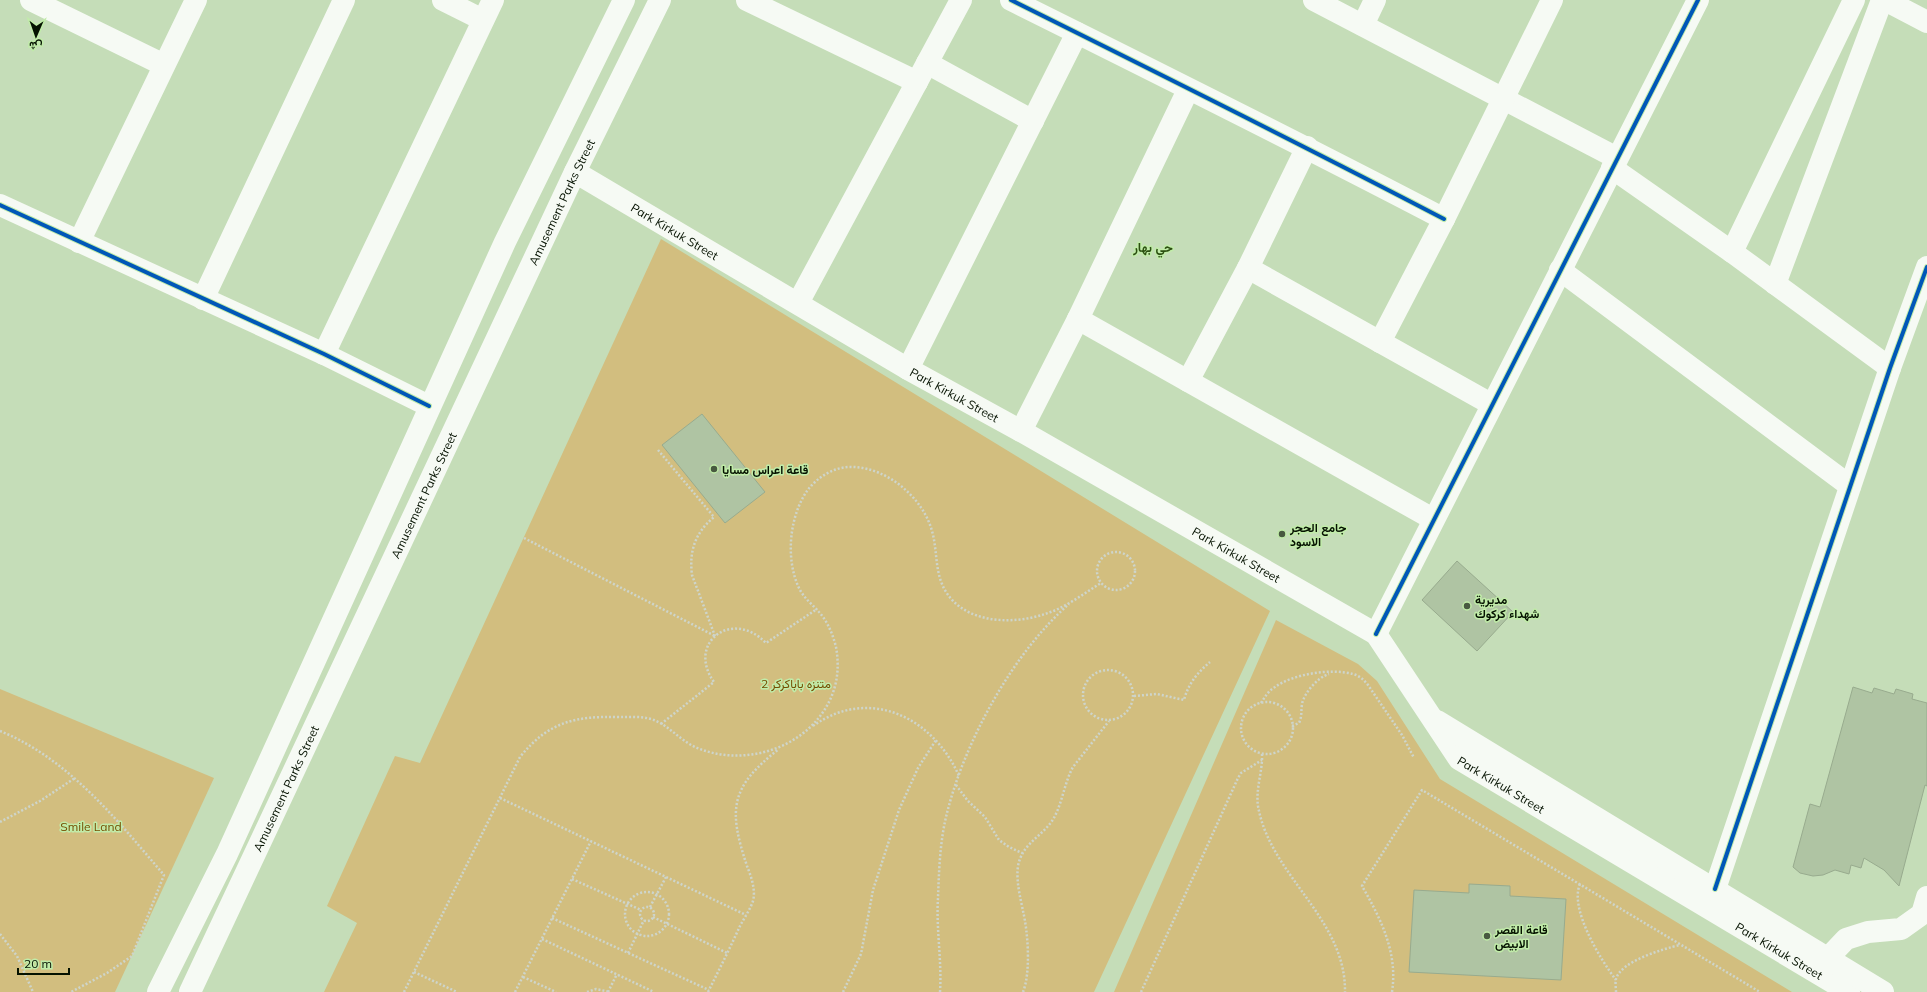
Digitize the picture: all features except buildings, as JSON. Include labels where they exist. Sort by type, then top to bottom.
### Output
[{"type":"street","points":[[31,0],[164,65]]},
{"type":"street","points":[[79,242],[196,0]]},
{"type":"street","points":[[203,299],[344,0]]},
{"type":"street","points":[[443,0],[483,20]]},
{"type":"street","points":[[324,354],[493,0]]},
{"type":"street","points":[[158,992],[227,854],[429,406],[505,242],[624,0]]},
{"type":"street","name":"Amusement Parks Street","points":[[190,992],[575,172],[660,0]]},
{"type":"street","points":[[747,0],[917,82]]},
{"type":"street","points":[[798,303],[961,0]]},
{"type":"street","points":[[1314,0],[1503,99],[1615,163],[1732,252],[1890,368]]},
{"type":"street","points":[[1363,25],[1375,0]]},
{"type":"street","points":[[1380,342],[1444,219],[1552,0]]},
{"type":"street","points":[[1376,634],[1491,404],[1698,0]]},
{"type":"street","points":[[1732,252],[1854,0]]},
{"type":"street","points":[[1775,284],[1882,0]]},
{"type":"street","points":[[1885,0],[1927,22]]},
{"type":"street","points":[[1022,2],[1077,33],[1188,90],[1307,147],[1444,219]]},
{"type":"street","points":[[908,369],[1077,33]]},
{"type":"street","points":[[602,45],[631,59]]},
{"type":"street","points":[[927,63],[1033,121]]},
{"type":"street","points":[[1021,432],[1078,319],[1188,90]]},
{"type":"street","points":[[1188,381],[1248,268],[1307,147]]},
{"type":"street","name":"Park Kirkuk Street","points":[[575,172],[908,369],[1376,634],[1459,759],[1848,992]]},
{"type":"street","points":[[0,206],[324,354],[429,406]]},
{"type":"street","points":[[1715,889],[1890,368],[1927,267]]},
{"type":"street","points":[[1248,268],[1491,404]]},
{"type":"street","points":[[1560,270],[1850,486]]},
{"type":"street","points":[[1078,319],[1433,519]]},
{"type":"street","points":[[373,532],[401,543]]},
{"type":"street","points":[[1431,718],[1883,992]]},
{"type":"street","points":[[1828,958],[1846,939],[1868,932],[1901,929],[1922,914],[1927,897]]},
{"type":"path","points":[[658,450],[714,517],[701,529],[697,536],[691,554],[691,564],[692,575],[715,636]]},
{"type":"path","points":[[806,731],[816,721],[831,697],[838,672],[838,659],[833,637],[825,620],[800,589],[795,577],[791,544],[793,527],[800,504],[811,486],[824,475],[850,466],[865,468],[880,473],[895,481],[911,496],[928,518],[932,531],[938,572],[943,587],[950,598],[960,607],[974,615],[1002,620],[1034,617],[1047,614],[1101,583]]},
{"type":"path","points":[[524,538],[715,636]]},
{"type":"path","points":[[1113,552],[1120,552],[1131,558],[1136,571],[1135,578],[1127,588],[1113,591],[1107,589],[1101,583],[1097,574],[1097,568],[1102,557],[1113,552]]},
{"type":"path","points":[[940,992],[938,892],[946,815],[959,776],[988,710],[1019,661],[1047,624],[1074,599]]},
{"type":"path","points":[[661,724],[714,682],[708,674],[705,663],[707,648],[715,636],[723,631],[742,628],[751,631],[766,643],[817,610]]},
{"type":"path","points":[[1134,696],[1157,694],[1184,700],[1190,684],[1210,662]]},
{"type":"path","points":[[1107,670],[1121,673],[1131,683],[1134,696],[1128,710],[1117,719],[1109,721],[1094,716],[1084,704],[1083,688],[1092,675],[1107,670]]},
{"type":"path","points":[[1292,726],[1299,723],[1301,720],[1302,704],[1312,687],[1322,677],[1335,673]]},
{"type":"path","points":[[1260,703],[1270,690],[1287,680],[1310,674],[1353,674],[1362,678],[1368,684],[1402,735],[1414,758]]},
{"type":"path","points":[[1260,703],[1277,704],[1284,709],[1289,715],[1292,726],[1290,739],[1286,746],[1279,751],[1270,754],[1262,754],[1254,750],[1242,737],[1242,720],[1253,706],[1260,703]]},
{"type":"path","points":[[404,992],[520,757],[539,736],[564,722],[590,718],[645,718],[661,724],[687,742],[709,752],[754,755],[769,752],[782,746],[822,720],[841,710],[853,708],[880,709],[903,716],[914,722],[936,740],[950,759],[959,776]]},
{"type":"path","points":[[1023,992],[1027,965],[1024,913],[1017,875],[1022,853],[1052,821],[1068,776],[1073,767],[1109,721]]},
{"type":"path","points":[[0,731],[41,753],[75,778],[128,832],[164,875],[132,956],[108,973],[71,992]]},
{"type":"path","points":[[843,992],[861,954],[873,890],[899,810],[918,768],[936,740]]},
{"type":"path","points":[[552,918],[708,991],[753,901],[753,890],[738,840],[736,826],[737,798],[742,786],[758,766],[782,746]]},
{"type":"path","points":[[1262,754],[1258,787],[1258,810],[1277,854],[1326,925],[1342,967],[1345,992]]},
{"type":"path","points":[[1141,992],[1241,772],[1262,760]]},
{"type":"path","points":[[0,822],[40,801],[75,778]]},
{"type":"path","points":[[956,785],[968,801],[985,817],[999,840],[1022,853]]},
{"type":"path","points":[[1392,992],[1394,980],[1392,952],[1384,928],[1362,886],[1422,790],[1760,992]]},
{"type":"path","points":[[500,798],[746,915]]},
{"type":"path","points":[[515,992],[591,841]]},
{"type":"path","points":[[650,907],[666,877]]},
{"type":"path","points":[[572,879],[641,910],[650,907]]},
{"type":"path","points":[[1580,884],[1577,891],[1580,910],[1599,955],[1616,980]]},
{"type":"path","points":[[643,892],[657,894],[663,898],[669,910],[667,924],[663,929],[651,936],[637,934],[631,930],[625,918],[627,904],[631,898],[643,892]]},
{"type":"path","points":[[650,907],[653,912],[653,917]]},
{"type":"path","points":[[641,910],[640,916],[644,920],[649,921],[653,917]]},
{"type":"path","points":[[653,917],[727,953]]},
{"type":"path","points":[[628,953],[644,920]]},
{"type":"path","points":[[0,934],[17,956],[33,992]]},
{"type":"path","points":[[542,939],[654,992]]},
{"type":"path","points":[[1616,992],[1616,980],[1621,971],[1650,954],[1681,944]]},
{"type":"path","points":[[414,972],[457,992]]},
{"type":"path","points":[[587,992],[596,989],[609,992],[617,974]]},
{"type":"path","points":[[523,977],[556,992]]},
{"type":"green space","name":"متنزه باباكركر 2","points":[[661,239],[1270,611],[1094,992],[324,992],[357,923],[327,906],[395,756],[420,763]]},
{"type":"green space","points":[[1276,620],[1358,664],[1377,681],[1440,779],[1792,992],[1114,992]]},
{"type":"green space","name":"Smile Land","points":[[0,689],[214,778],[115,992],[0,992]]},
{"type":"cycle path","points":[[1011,0],[1174,81],[1444,219]]},
{"type":"cycle path","points":[[1376,634],[1698,0]]},
{"type":"cycle path","points":[[0,205],[324,354],[429,406]]},
{"type":"cycle path","points":[[1715,889],[1890,368],[1927,267]]},
{"type":"place","name":"قاعة اعراس مسايا","points":[[714,469]]},
{"type":"place","name":"جامع الحجر الاسود","points":[[1282,534]]},
{"type":"place","name":"مديرية شهداء كركوك","points":[[1467,606]]},
{"type":"place","name":"قاعة القصر الابيض","points":[[1487,936]]},
{"type":"district","name":"حي بهار","points":[[1153,247]]}]
